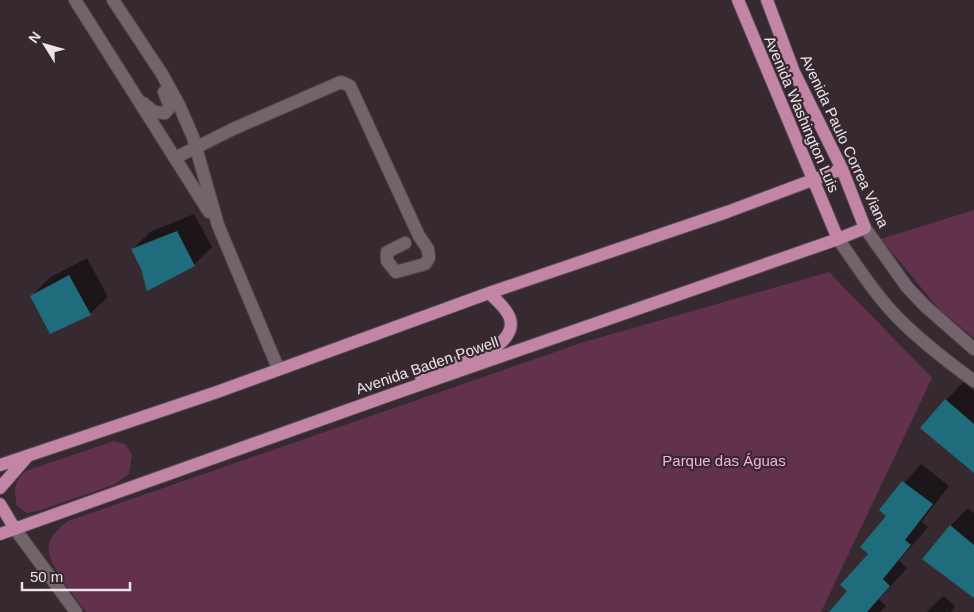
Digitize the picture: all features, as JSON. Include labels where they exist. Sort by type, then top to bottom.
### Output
[{"type":"main road","name":"Avenida Washington Luis","points":[[738,0],[811,180],[838,239]]},
{"type":"main road","name":"Avenida Paulo Correa Viana","points":[[767,0],[794,72],[842,170],[865,228]]},
{"type":"main road","points":[[0,465],[217,392],[278,368],[489,293],[727,212],[842,170]]},
{"type":"main road","name":"Avenida Baden Powell","points":[[0,534],[865,228]]},
{"type":"main road","points":[[393,394],[431,371],[498,345],[506,339],[510,330],[509,315],[505,308],[489,293]]},
{"type":"main road","points":[[0,488],[29,454]]},
{"type":"main road","points":[[0,504],[15,529]]},
{"type":"street","points":[[75,0],[107,47],[129,88],[218,225]]},
{"type":"street","points":[[113,0],[162,74],[178,105],[196,148],[218,225],[278,368]]},
{"type":"street","points":[[129,88],[149,109],[160,114],[168,110],[169,102],[147,54]]},
{"type":"street","points":[[174,158],[341,82],[350,86],[419,236],[428,249],[430,258],[425,264],[396,272],[387,261],[387,252],[405,243]]},
{"type":"street","name":"Avenida Paulo Correa Viana","points":[[865,228],[907,287],[925,306],[974,349]]},
{"type":"street","points":[[838,239],[874,290],[899,319],[931,348],[974,381]]},
{"type":"street","points":[[15,529],[76,612]]},
{"type":"green space","points":[[974,210],[974,338],[939,309],[881,239]]},
{"type":"green space","name":"Parque das Águas","points":[[829,272],[932,378],[821,612],[86,612],[51,560],[49,551],[50,540],[68,521],[584,342]]},
{"type":"green space","points":[[114,441],[125,444],[132,455],[129,474],[113,485],[38,511],[27,513],[17,506],[15,495],[17,483],[26,471]]},
{"type":"building","points":[[177,231],[195,266],[147,291],[141,269],[131,249]]},
{"type":"building","points":[[69,275],[91,315],[50,334],[30,296]]},
{"type":"building","points":[[945,399],[974,424],[974,473],[920,428]]},
{"type":"building","points":[[902,481],[933,504],[905,540],[911,545],[883,579],[890,586],[867,612],[829,612],[847,591],[840,585],[868,554],[860,547],[886,516],[879,510]]},
{"type":"building","points":[[950,525],[974,545],[974,598],[922,559]]}]
